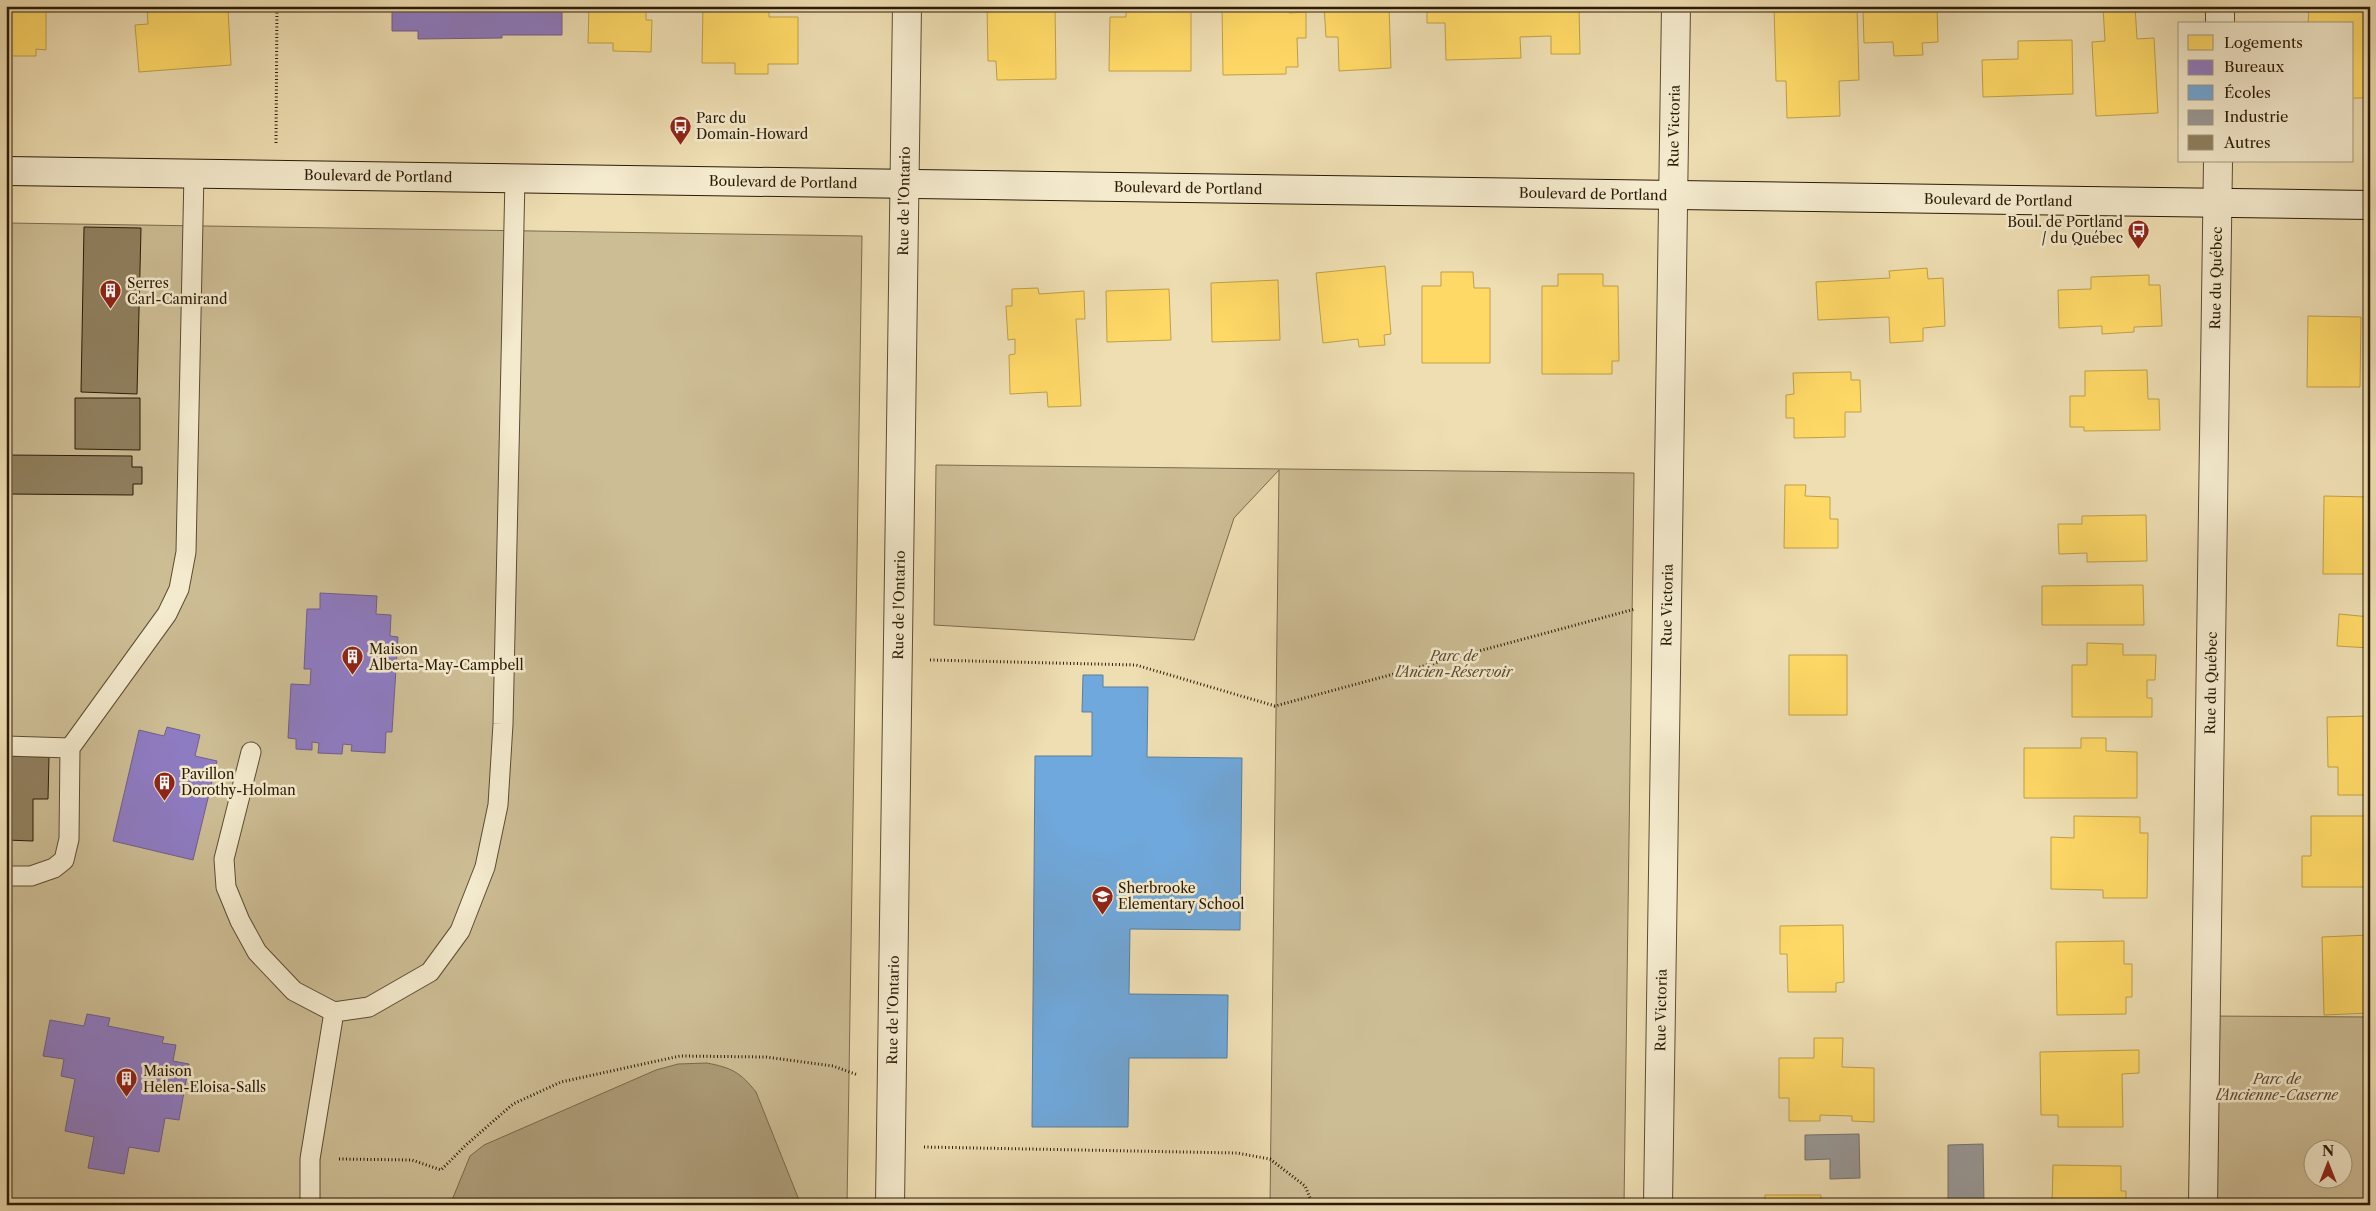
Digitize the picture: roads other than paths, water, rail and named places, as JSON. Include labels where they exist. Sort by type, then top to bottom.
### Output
[{"type":"street","name":"Rue de l'Ontario","points":[[890,1205],[907,6]]},
{"type":"street","name":"Rue Victoria","points":[[1658,1205],[1676,6]]},
{"type":"street","points":[[2220,6],[2220,22]]},
{"type":"street","name":"Rue du Québec","points":[[2203,1205],[2218,162]]},
{"type":"street","name":"Boulevard de Portland","points":[[6,171],[2370,205]]},
{"type":"lane","points":[[6,876],[31,876],[54,868],[64,860],[70,839],[70,748],[167,614],[179,589],[186,552],[194,173]]},
{"type":"lane","points":[[251,752],[224,859],[226,886],[240,921],[256,952],[294,990],[334,1012],[370,1008],[430,972],[460,931],[487,858],[498,806],[503,724],[515,178]]},
{"type":"lane","points":[[6,746],[70,748]]},
{"type":"lane","points":[[310,1205],[310,1159],[334,1012]]},
{"type":"place","name":"Parc du Domain-Howard","points":[[680,145]]},
{"type":"place","name":"Boul. de Portland / du Québec","points":[[2139,249]]},
{"type":"place","name":"Serres Carl-Camirand","points":[[111,310]]},
{"type":"place","name":"Maison Alberta-May-Campbell","points":[[353,676]]},
{"type":"place","name":"Pavillon Dorothy-Holman","points":[[165,801]]},
{"type":"place","name":"Sherbrooke Elementary School","points":[[1102,915]]},
{"type":"place","name":"Maison Helen-Eloisa-Salls","points":[[127,1098]]},
{"type":"park label","name":"Parc de l'Ancien-Réservoir","points":[[1454,664]]},
{"type":"park label","name":"Parc de l'Ancienne-Caserne","points":[[2277,1088]]}]
